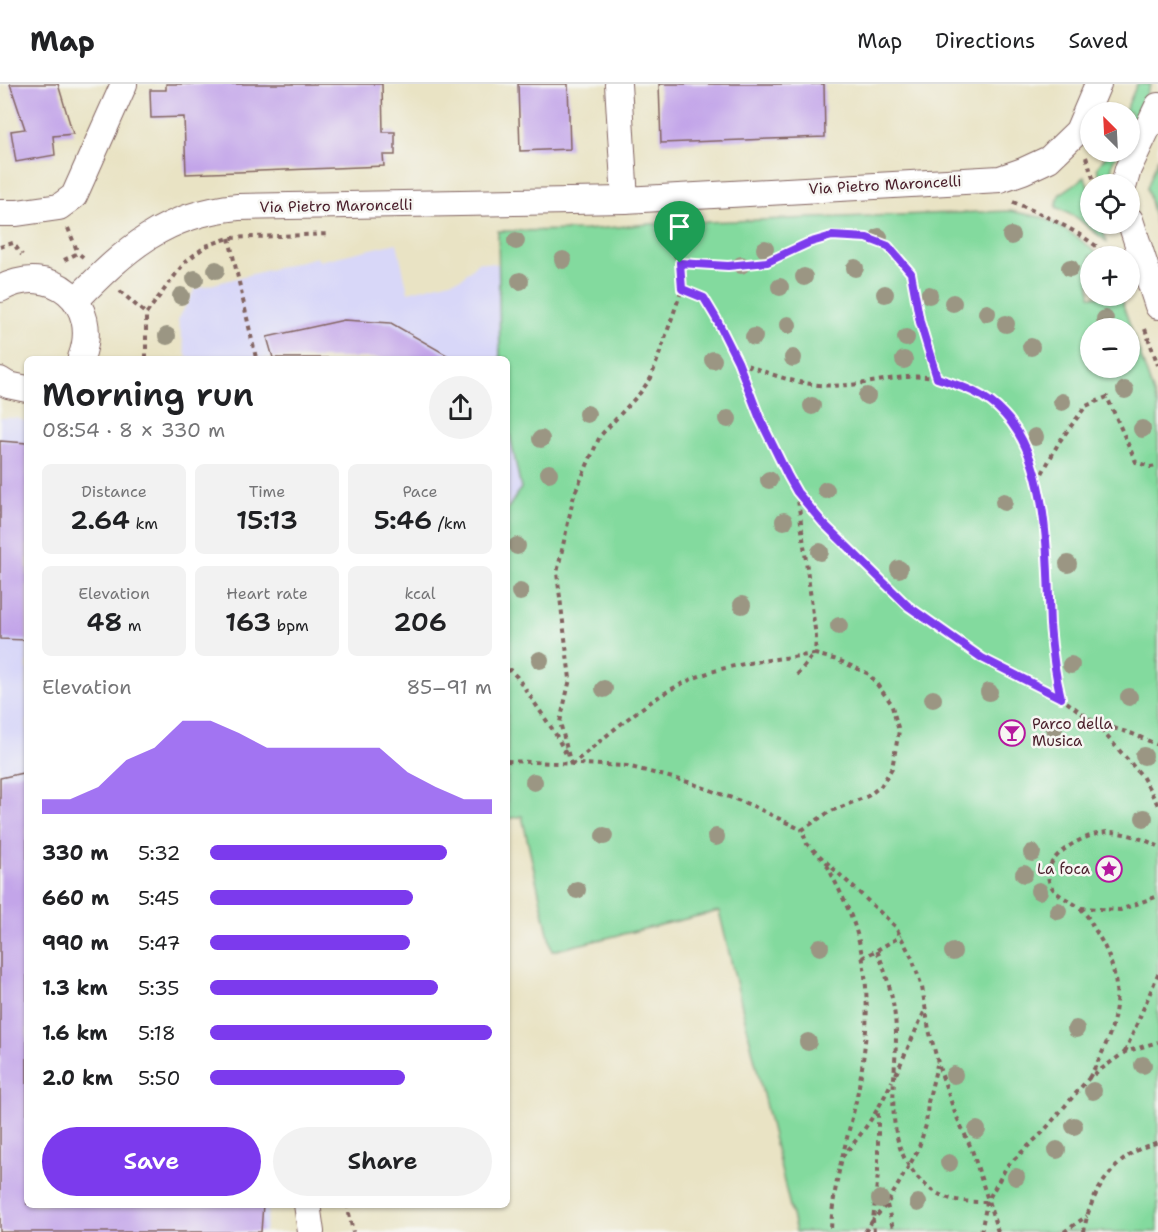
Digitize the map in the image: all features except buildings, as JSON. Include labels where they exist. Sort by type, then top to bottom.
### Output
[{"type":"street","points":[[0,213],[59,207],[74,196],[124,84]]},
{"type":"street","points":[[618,84],[626,200]]},
{"type":"street","name":"Via Pietro Maroncelli","points":[[76,300],[133,246],[159,229],[212,210],[238,207],[626,200],[1000,179],[1049,159],[1078,131],[1098,84]]},
{"type":"street","points":[[1127,174],[1158,106]]},
{"type":"street","points":[[1135,234],[1158,306]]},
{"type":"street","points":[[0,289],[13,282],[30,279],[48,281],[63,288],[76,300],[84,314],[87,330],[86,346],[82,356]]},
{"type":"street","points":[[0,380],[8,385],[24,388]]},
{"type":"street","points":[[308,1208],[311,1232]]},
{"type":"path","points":[[1009,201],[1046,216],[1094,246]]},
{"type":"path","points":[[571,765],[560,722],[570,679],[557,573],[573,495],[600,436],[651,378],[682,289],[680,263],[652,221],[664,220]]},
{"type":"path","points":[[146,356],[146,314],[185,262],[206,246],[229,238],[334,234]]},
{"type":"path","points":[[680,263],[728,266],[767,262],[808,243],[832,236],[867,238],[888,246],[911,273],[920,322],[937,378]]},
{"type":"path","points":[[229,238],[256,356]]},
{"type":"path","points":[[682,289],[704,298],[738,362],[760,419],[797,492],[823,523],[908,606],[982,658],[1061,698],[1094,722],[1142,776],[1158,805]]},
{"type":"path","points":[[738,362],[786,380],[809,385],[836,386],[922,376],[937,378],[973,390],[1005,414],[1023,440],[1038,482],[1048,563],[1050,627],[1055,672],[1061,698]]},
{"type":"path","points":[[1038,482],[1054,448],[1086,406],[1107,397],[1136,462],[1150,467],[1158,465]]},
{"type":"path","points":[[797,492],[816,637],[814,654],[797,675]]},
{"type":"path","points":[[571,765],[638,712],[674,687],[705,674],[742,664],[814,654],[838,660],[869,674],[891,703],[899,731],[892,768],[881,786],[868,796],[829,812],[802,830]]},
{"type":"path","points":[[510,670],[555,733],[571,765]]},
{"type":"path","points":[[1094,722],[1133,734],[1158,745]]},
{"type":"path","points":[[510,761],[627,766],[688,782],[751,805],[802,830],[807,844],[895,926],[912,958],[922,987],[937,1062],[955,1113],[972,1150],[998,1232]]},
{"type":"path","points":[[981,1232],[987,1202],[1007,1166],[1042,1133],[1089,1078],[1103,1053],[1118,996],[1112,964],[1087,916],[1080,908],[1054,891],[1048,878],[1052,863],[1061,851],[1088,837],[1104,832],[1130,835],[1158,846]]},
{"type":"path","points":[[826,861],[854,923],[865,971],[867,1035],[856,1101],[840,1159],[832,1208],[831,1232]]},
{"type":"path","points":[[1080,908],[1120,910],[1158,896]]},
{"type":"path","points":[[862,958],[901,936]]},
{"type":"path","points":[[877,950],[893,1000],[896,1035],[895,1128],[902,1156],[932,1192],[946,1198],[967,1202],[987,1202]]},
{"type":"path","points":[[1125,1052],[1158,974]]},
{"type":"path","points":[[840,1159],[864,1132],[877,1111],[926,1010]]},
{"type":"path","points":[[1089,1078],[1125,1052],[1158,1042]]},
{"type":"path","points":[[865,1232],[887,1204],[918,1150],[926,1125],[928,1102],[937,1062]]},
{"type":"path","points":[[874,1232],[873,1220],[878,1174],[877,1111]]},
{"type":"path","points":[[1084,1232],[1094,1199],[1112,1169],[1137,1150],[1158,1143]]},
{"type":"path","points":[[887,1204],[894,1232]]},
{"type":"path","points":[[347,1208],[353,1232]]},
{"type":"path","points":[[1064,1232],[1087,1216]]},
{"type":"shaded area","points":[[397,243],[408,292],[462,278],[478,262],[498,264],[500,356],[187,356],[178,320],[195,289],[317,257],[319,261]]},
{"type":"shaded area","points":[[0,418],[16,418],[24,421],[24,1208],[269,1208],[265,1232],[0,1232]]},
{"type":"shaded area","points":[[510,435],[521,488],[510,505]]},
{"type":"green space","points":[[1137,84],[1151,84],[1140,107],[1140,102],[1129,102]]},
{"type":"green space","points":[[1158,158],[1158,233],[1147,188]]},
{"type":"green space","points":[[1102,162],[1113,162],[1111,174],[1099,174],[1097,168]]},
{"type":"green space","points":[[1080,180],[1080,220],[1056,207],[1059,195]]},
{"type":"green space","points":[[1010,211],[1045,218],[1088,246],[1080,246],[1080,306],[1123,306],[1128,318],[1080,318],[1080,378],[1140,378],[1140,354],[1158,406],[1158,1232],[796,1232],[719,911],[552,951],[522,816],[510,818],[510,505],[521,488],[510,435],[510,356],[500,356],[498,231],[586,230],[648,224]]},
{"type":"green space","points":[[1097,234],[1104,234],[1107,242]]},
{"type":"place","name":"Parco della Musica","points":[[1012,733]]},
{"type":"place","name":"La foca","points":[[1109,869]]},
{"type":"route","points":[[832,236],[867,238],[888,246],[911,273],[920,322],[937,378],[973,390],[1005,414],[1023,440],[1032,463],[1038,482],[1048,563],[1050,627],[1055,672],[1061,698],[982,658],[908,606],[823,523],[797,492],[788,476],[760,419],[738,362],[704,298],[682,289],[680,263],[728,266],[767,262],[808,243],[832,236]]}]
